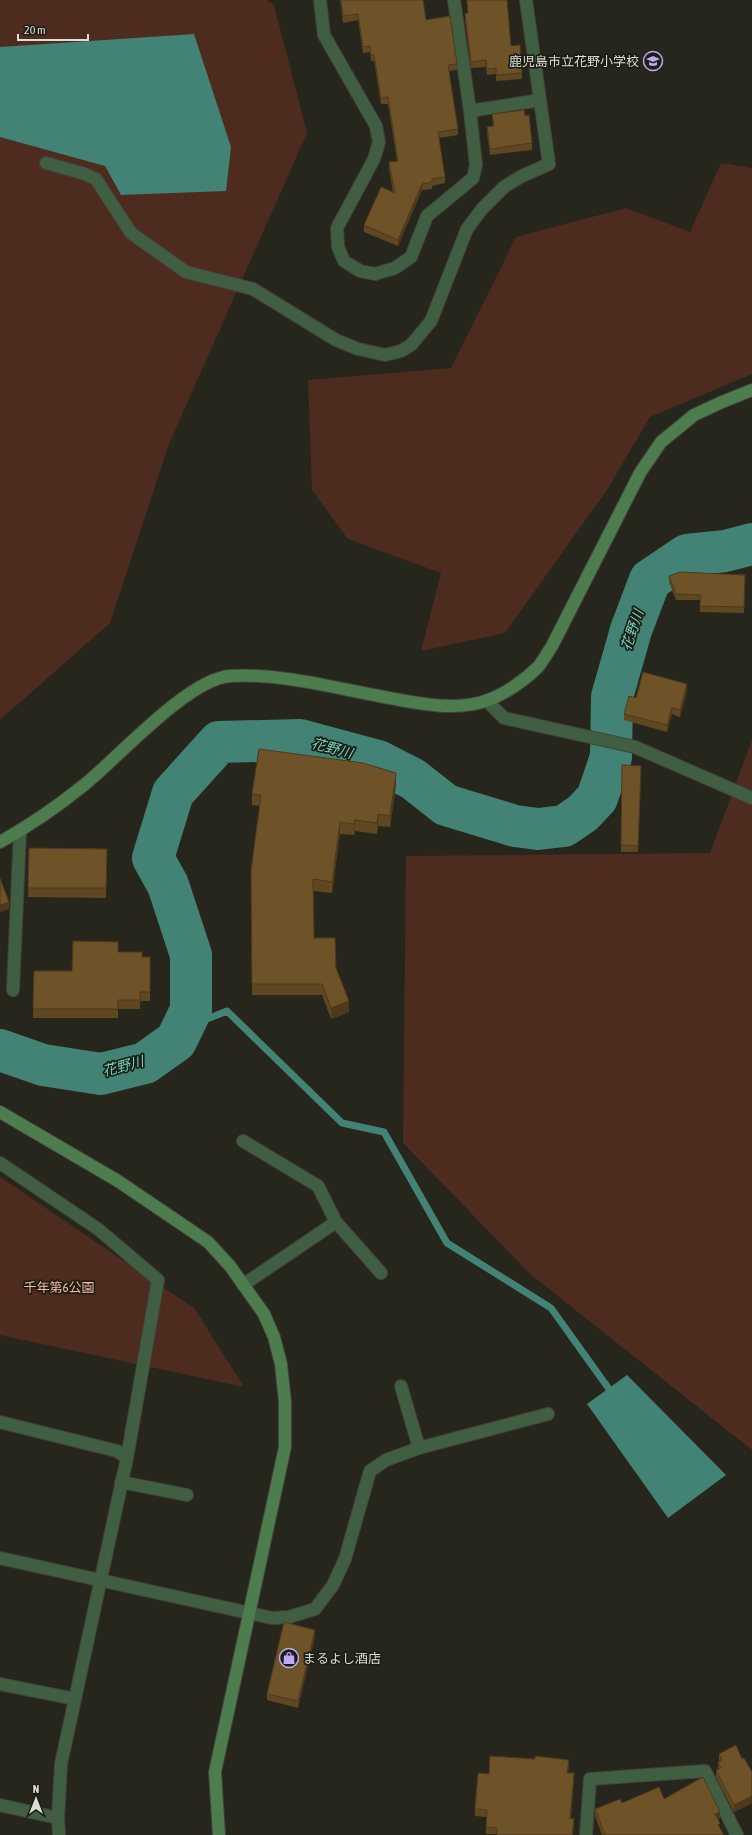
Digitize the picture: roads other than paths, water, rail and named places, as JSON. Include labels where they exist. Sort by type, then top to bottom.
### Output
[{"type":"street","points":[[320,0],[324,34],[376,126],[379,142],[374,159],[337,228],[338,247],[344,261],[360,270],[376,274],[395,268],[411,257],[427,216],[473,178],[476,165],[454,0]]},
{"type":"street","points":[[46,164],[82,173],[96,180],[130,233],[186,272],[253,289],[336,340],[358,349],[385,354],[401,351],[411,345],[431,320],[467,229],[482,209],[504,187],[520,177],[549,164],[526,0]]},
{"type":"street","points":[[470,111],[540,100]]},
{"type":"street","points":[[0,842],[20,831],[84,786],[185,696],[206,684],[228,676],[286,679],[417,703],[456,706],[488,701],[515,685],[538,666],[552,646],[640,473],[661,442],[694,416],[722,402],[752,390]]},
{"type":"street","points":[[488,701],[504,718],[634,747],[752,798]]},
{"type":"street","points":[[13,990],[20,831]]},
{"type":"street","points":[[0,1112],[118,1181],[208,1242],[230,1266],[264,1314],[274,1337],[281,1364],[285,1402],[285,1447],[215,1772],[219,1835]]},
{"type":"street","points":[[243,1141],[318,1186],[336,1222],[381,1274]]},
{"type":"street","points":[[0,1163],[98,1228],[158,1280],[127,1458],[61,1764],[58,1818],[59,1835]]},
{"type":"street","points":[[243,1285],[336,1222]]},
{"type":"street","points":[[401,1386],[419,1448]]},
{"type":"street","points":[[0,1558],[272,1618],[289,1617],[315,1609],[333,1585],[345,1559],[370,1471],[386,1460],[419,1448],[548,1414]]},
{"type":"street","points":[[0,1422],[117,1451],[127,1458]]},
{"type":"street","points":[[122,1482],[187,1495]]},
{"type":"street","points":[[0,1684],[75,1699]]},
{"type":"street","points":[[586,1835],[590,1779],[705,1771],[736,1835]]},
{"type":"street","points":[[0,1805],[58,1818]]},
{"type":"water","points":[[194,34],[231,147],[226,191],[121,195],[105,166],[0,137],[0,47]]},
{"type":"water","points":[[627,1375],[726,1475],[668,1518],[587,1404]]},
{"type":"waterway","name":"花野川","points":[[0,1050],[43,1065],[101,1074],[145,1063],[176,1041],[191,1010],[191,955],[168,885],[153,858],[173,793],[219,742],[300,740],[378,761],[413,779],[446,805],[515,826],[538,829],[564,826],[583,813],[597,798],[611,757],[612,697],[631,630],[650,580],[687,555],[725,551],[752,544]]},
{"type":"waterway","points":[[182,1029],[227,1011],[342,1123],[384,1132],[447,1243],[551,1308],[614,1396]]},
{"type":"place","name":"鹿児島市立花野小学校","points":[[653,61]]},
{"type":"place","name":"まるよし酒店","points":[[289,1658]]},
{"type":"park label","name":"千年第6公園","points":[[59,1287]]}]
